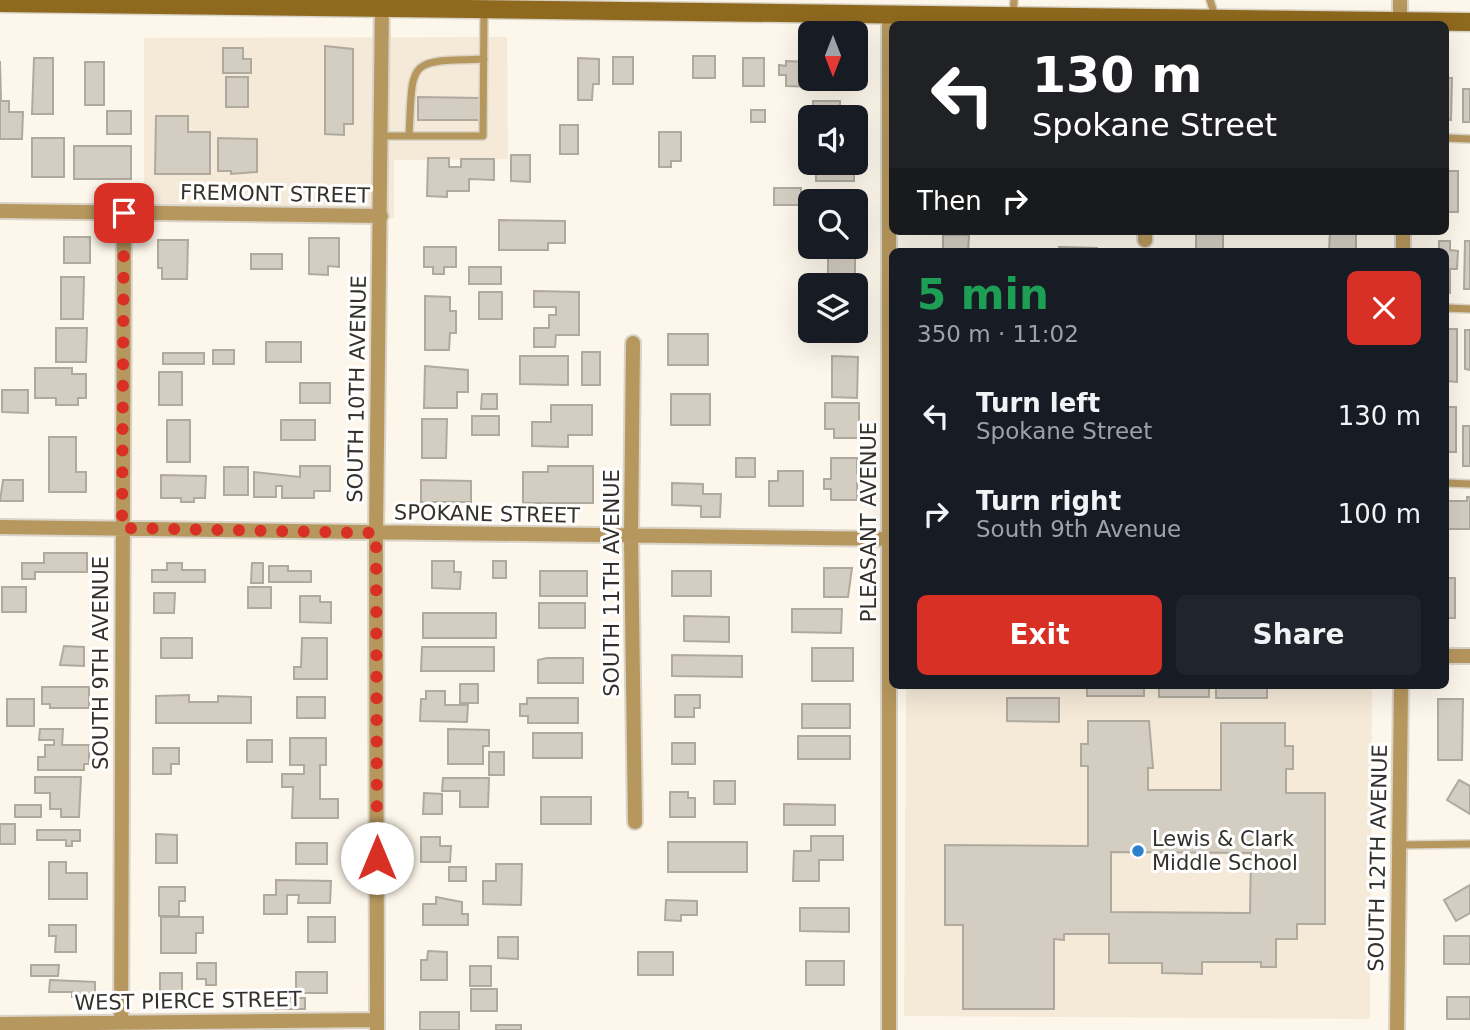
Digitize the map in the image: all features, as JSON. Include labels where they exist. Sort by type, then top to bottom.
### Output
[{"type":"main road","points":[[0,3],[382,5],[484,10],[889,14],[1014,8],[1145,20],[1213,9],[1373,21]]},
{"type":"main road","points":[[1449,22],[1470,22]]},
{"type":"street","points":[[1400,0],[1400,21]]},
{"type":"street","name":"SOUTH 10TH AVENUE","points":[[377,1025],[376,533],[382,5]]},
{"type":"street","name":"PLEASANT AVENUE","points":[[889,14],[889,21]]},
{"type":"street","name":"FREMONT STREET","points":[[0,211],[381,216]]},
{"type":"street","name":"SOUTH 9TH AVENUE","points":[[121,1026],[124,213]]},
{"type":"street","name":"SOUTH 11TH AVENUE","points":[[633,343],[631,537],[635,822]]},
{"type":"street","name":"SPOKANE STREET","points":[[0,527],[889,539]]},
{"type":"street","points":[[1449,656],[1470,656]]},
{"type":"street","name":"PLEASANT AVENUE","points":[[889,1030],[890,689]]},
{"type":"street","name":"SOUTH 12TH AVENUE","points":[[1396,1030],[1401,689]]},
{"type":"street","name":"WEST PIERCE STREET","points":[[0,1024],[377,1025]]},
{"type":"lane","points":[[381,136],[483,136],[484,10]]},
{"type":"lane","points":[[409,136],[411,82],[417,69],[430,60],[484,60]]},
{"type":"lane","points":[[1449,138],[1470,138]]},
{"type":"lane","points":[[1449,309],[1470,309]]},
{"type":"lane","points":[[1449,484],[1470,484]]},
{"type":"lane","points":[[1399,845],[1470,844]]},
{"type":"shaded area","points":[[507,37],[508,159],[394,160],[394,218],[144,219],[144,38]]},
{"type":"shaded area","name":"Lewis & Clark Middle School","points":[[906,689],[1372,689],[1370,1019],[904,1016]]},
{"type":"building","points":[[325,46],[353,49],[353,124],[344,124],[344,135],[325,134]]},
{"type":"building","points":[[223,48],[243,48],[243,59],[251,59],[251,73],[223,73]]},
{"type":"building","points":[[693,56],[715,56],[715,78],[693,78]]},
{"type":"building","points":[[613,57],[633,57],[633,84],[613,84]]},
{"type":"building","points":[[34,58],[53,58],[53,114],[32,114]]},
{"type":"building","points":[[578,58],[599,59],[599,84],[593,84],[592,100],[578,100]]},
{"type":"building","points":[[743,58],[764,58],[764,86],[743,86]]},
{"type":"building","points":[[0,61],[1,101],[9,101],[9,112],[23,112],[22,139],[0,139]]},
{"type":"building","points":[[786,61],[798,62],[798,86],[786,86],[786,75],[779,75],[779,65],[786,66]]},
{"type":"building","points":[[85,62],[104,62],[104,105],[85,105]]},
{"type":"building","points":[[226,77],[248,77],[248,107],[226,107]]},
{"type":"building","points":[[1449,78],[1452,78],[1449,120]]},
{"type":"building","points":[[1463,89],[1470,89],[1470,122],[1463,122]]},
{"type":"building","points":[[418,97],[480,98],[480,120],[418,120]]},
{"type":"building","points":[[813,101],[840,101],[840,105],[813,105]]},
{"type":"building","points":[[751,110],[765,110],[765,122],[751,122]]},
{"type":"building","points":[[107,111],[131,111],[131,134],[107,134]]},
{"type":"building","points":[[156,116],[188,116],[188,132],[210,132],[210,174],[155,174]]},
{"type":"building","points":[[560,125],[578,125],[578,154],[560,154]]},
{"type":"building","points":[[659,132],[681,132],[681,161],[671,161],[671,167],[659,167]]},
{"type":"building","points":[[32,138],[64,138],[64,177],[32,177]]},
{"type":"building","points":[[218,138],[257,139],[257,172],[231,174],[231,171],[218,171]]},
{"type":"building","points":[[74,146],[131,146],[131,179],[74,179]]},
{"type":"building","points":[[511,155],[530,155],[530,182],[511,181]]},
{"type":"building","points":[[428,158],[449,158],[449,167],[461,167],[461,159],[494,159],[494,180],[469,179],[469,191],[447,191],[447,197],[427,196]]},
{"type":"building","points":[[1449,171],[1458,171],[1458,212],[1449,212]]},
{"type":"building","points":[[816,175],[854,175],[854,181],[816,181]]},
{"type":"building","points":[[774,188],[801,188],[798,189],[798,205],[774,205]]},
{"type":"building","points":[[499,220],[565,221],[565,243],[548,243],[548,250],[499,250]]},
{"type":"building","points":[[943,235],[969,235],[968,248],[943,248]]},
{"type":"building","points":[[1196,235],[1223,235],[1223,248],[1196,248]]},
{"type":"building","points":[[1330,235],[1356,235],[1356,248],[1329,248]]},
{"type":"building","points":[[64,237],[90,237],[90,263],[64,263]]},
{"type":"building","points":[[309,238],[339,238],[339,267],[328,266],[328,275],[309,274]]},
{"type":"building","points":[[158,240],[188,240],[187,279],[162,279],[162,268],[158,268]]},
{"type":"building","points":[[1439,241],[1450,241],[1450,250],[1458,251],[1457,269],[1450,269],[1450,293],[1449,248],[1439,248]]},
{"type":"building","points":[[1465,241],[1470,241],[1470,289],[1464,289]]},
{"type":"building","points":[[424,247],[456,247],[456,267],[444,267],[444,274],[433,274],[433,267],[424,267]]},
{"type":"building","points":[[251,254],[282,254],[282,269],[251,269]]},
{"type":"building","points":[[828,259],[855,259],[855,273],[828,273]]},
{"type":"building","points":[[469,267],[501,267],[501,284],[469,284]]},
{"type":"building","points":[[61,277],[84,277],[83,319],[61,319]]},
{"type":"building","points":[[534,291],[579,292],[579,335],[556,335],[555,347],[534,347],[534,328],[549,328],[549,315],[556,315],[556,307],[534,307]]},
{"type":"building","points":[[479,292],[502,292],[502,319],[479,319]]},
{"type":"building","points":[[425,296],[450,297],[450,311],[456,311],[456,333],[450,333],[449,350],[425,350]]},
{"type":"building","points":[[56,328],[87,328],[86,362],[56,362]]},
{"type":"building","points":[[1449,329],[1457,329],[1457,382],[1449,381]]},
{"type":"building","points":[[1465,330],[1470,330],[1470,370],[1465,369]]},
{"type":"building","points":[[668,334],[708,334],[708,365],[668,365]]},
{"type":"building","points":[[266,342],[301,342],[301,362],[266,362]]},
{"type":"building","points":[[213,350],[234,350],[234,364],[213,364]]},
{"type":"building","points":[[582,352],[600,352],[600,385],[582,385]]},
{"type":"building","points":[[163,353],[204,353],[204,364],[163,364]]},
{"type":"building","points":[[520,356],[568,356],[568,385],[520,384]]},
{"type":"building","points":[[832,356],[858,357],[857,398],[832,397]]},
{"type":"building","points":[[425,366],[468,370],[468,392],[457,392],[457,408],[424,408]]},
{"type":"building","points":[[35,368],[72,368],[72,374],[86,374],[86,398],[78,398],[78,405],[56,405],[56,398],[35,398]]},
{"type":"building","points":[[159,372],[182,372],[182,405],[159,405]]},
{"type":"building","points":[[300,383],[330,383],[330,403],[300,403]]},
{"type":"building","points":[[2,390],[28,390],[28,413],[2,412]]},
{"type":"building","points":[[482,394],[497,394],[497,409],[481,409]]},
{"type":"building","points":[[671,394],[710,394],[710,425],[671,425]]},
{"type":"building","points":[[825,403],[859,403],[859,438],[834,438],[834,429],[825,429]]},
{"type":"building","points":[[551,405],[592,405],[592,435],[568,435],[568,447],[532,446],[532,422],[551,422]]},
{"type":"building","points":[[1449,407],[1456,407],[1456,452],[1449,452]]},
{"type":"building","points":[[472,416],[499,416],[499,435],[472,435]]},
{"type":"building","points":[[422,419],[447,419],[446,458],[422,458]]},
{"type":"building","points":[[167,420],[190,420],[190,462],[167,462]]},
{"type":"building","points":[[281,420],[315,420],[315,440],[281,440]]},
{"type":"building","points":[[1463,426],[1470,426],[1470,466],[1463,466]]},
{"type":"building","points":[[49,437],[76,437],[76,472],[86,472],[86,492],[49,492]]},
{"type":"building","points":[[736,458],[755,458],[755,477],[736,477]]},
{"type":"building","points":[[831,458],[857,458],[857,473],[862,473],[862,483],[857,483],[857,500],[831,500],[831,489],[824,489],[824,479],[831,479]]},
{"type":"building","points":[[300,466],[330,466],[330,491],[314,491],[314,498],[282,498],[282,486],[276,486],[276,497],[254,497],[254,472],[300,477]]},
{"type":"building","points":[[548,466],[593,466],[593,503],[523,503],[523,472],[548,472]]},
{"type":"building","points":[[224,467],[248,467],[248,495],[224,495]]},
{"type":"building","points":[[778,471],[803,471],[803,506],[769,506],[769,481],[778,481]]},
{"type":"building","points":[[161,475],[206,476],[205,498],[194,498],[194,502],[181,502],[181,498],[161,498]]},
{"type":"building","points":[[3,480],[23,480],[23,501],[0,501]]},
{"type":"building","points":[[421,480],[471,481],[471,502],[421,502]]},
{"type":"building","points":[[672,483],[703,484],[703,494],[721,494],[720,517],[701,517],[701,506],[672,505]]},
{"type":"building","points":[[1467,497],[1470,497],[1470,529],[1449,529],[1449,501],[1467,501]]},
{"type":"building","points":[[44,553],[87,553],[87,572],[35,572],[35,579],[22,579],[22,563],[44,563]]},
{"type":"building","points":[[432,561],[454,561],[454,572],[461,572],[460,589],[432,588]]},
{"type":"building","points":[[493,561],[506,561],[506,578],[493,578]]},
{"type":"building","points":[[167,563],[182,563],[182,570],[205,570],[205,582],[152,582],[152,570],[167,570]]},
{"type":"building","points":[[252,563],[263,563],[263,583],[251,583]]},
{"type":"building","points":[[269,566],[288,566],[288,571],[311,571],[311,582],[269,582]]},
{"type":"building","points":[[824,568],[852,568],[848,597],[824,597]]},
{"type":"building","points":[[540,571],[587,571],[587,596],[540,596]]},
{"type":"building","points":[[672,571],[711,571],[711,596],[672,596]]},
{"type":"building","points":[[1449,578],[1455,578],[1455,618],[1449,618]]},
{"type":"building","points":[[2,587],[26,587],[26,612],[2,612]]},
{"type":"building","points":[[248,587],[271,587],[271,608],[248,608]]},
{"type":"building","points":[[154,593],[175,593],[174,613],[154,613]]},
{"type":"building","points":[[300,596],[320,596],[320,602],[331,602],[331,623],[300,622]]},
{"type":"building","points":[[539,603],[585,603],[585,628],[539,628]]},
{"type":"building","points":[[792,609],[842,609],[841,633],[792,632]]},
{"type":"building","points":[[423,613],[496,613],[496,638],[423,638]]},
{"type":"building","points":[[684,616],[729,617],[729,642],[684,641]]},
{"type":"building","points":[[161,638],[192,638],[192,658],[161,658]]},
{"type":"building","points":[[302,638],[327,638],[327,679],[294,679],[294,667],[301,667]]},
{"type":"building","points":[[64,646],[84,647],[84,666],[60,665]]},
{"type":"building","points":[[422,647],[494,647],[494,671],[421,671]]},
{"type":"building","points":[[812,648],[853,648],[853,681],[812,681]]},
{"type":"building","points":[[672,655],[742,656],[742,677],[672,676]]},
{"type":"building","points":[[583,658],[583,683],[538,683],[538,660]]},
{"type":"building","points":[[460,684],[478,684],[478,703],[460,703]]},
{"type":"building","points":[[42,687],[89,687],[89,708],[50,708],[50,704],[42,704]]},
{"type":"building","points":[[1087,689],[1144,689],[1144,696],[1087,696]]},
{"type":"building","points":[[1159,689],[1209,689],[1209,697],[1159,697]]},
{"type":"building","points":[[1216,689],[1267,689],[1267,698],[1216,698]]},
{"type":"building","points":[[426,691],[445,691],[445,705],[468,705],[467,722],[420,721],[421,699],[426,699]]},
{"type":"building","points":[[189,695],[189,702],[218,702],[218,696],[251,697],[251,723],[156,723],[156,696]]},
{"type":"building","points":[[675,695],[700,695],[700,708],[694,708],[694,717],[675,717]]},
{"type":"building","points":[[297,697],[325,697],[325,718],[297,718]]},
{"type":"building","points":[[527,698],[578,698],[578,723],[528,723],[528,716],[520,716],[520,704],[527,704]]},
{"type":"building","points":[[1007,698],[1059,698],[1059,722],[1007,721]]},
{"type":"building","points":[[7,699],[34,699],[34,726],[7,726]]},
{"type":"building","points":[[1438,699],[1463,699],[1462,760],[1438,760]]},
{"type":"building","points":[[802,704],[850,704],[850,728],[802,728]]},
{"type":"building","points":[[1088,721],[1149,721],[1153,768],[1148,768],[1148,790],[1221,790],[1221,723],[1285,723],[1285,746],[1293,746],[1293,769],[1286,769],[1286,793],[1325,793],[1325,924],[1297,924],[1297,939],[1276,939],[1276,967],[1261,967],[1261,962],[1202,962],[1202,974],[1162,973],[1162,963],[1109,963],[1109,934],[1064,934],[1064,940],[1054,939],[1054,1009],[963,1009],[963,925],[945,925],[945,845],[1088,846],[1088,766],[1081,766],[1081,744],[1088,744]],"holes":[[[1111,852],[1251,853],[1250,913],[1111,912]]]},
{"type":"building","points":[[40,729],[63,729],[62,745],[89,745],[89,764],[84,764],[84,770],[38,770],[38,757],[45,757],[45,745],[54,745],[54,740],[39,740]]},
{"type":"building","points":[[448,729],[489,730],[489,746],[483,746],[483,764],[448,764]]},
{"type":"building","points":[[533,733],[582,733],[582,758],[533,758]]},
{"type":"building","points":[[798,736],[850,736],[850,759],[798,759]]},
{"type":"building","points":[[290,738],[326,738],[326,765],[320,765],[320,799],[338,799],[338,818],[292,818],[293,787],[282,787],[282,774],[304,774],[304,765],[290,765]]},
{"type":"building","points":[[247,740],[272,740],[272,762],[247,762]]},
{"type":"building","points":[[672,743],[695,743],[695,764],[672,764]]},
{"type":"building","points":[[153,748],[179,748],[179,764],[171,764],[171,774],[153,774]]},
{"type":"building","points":[[489,752],[504,752],[504,775],[489,775]]},
{"type":"building","points":[[35,777],[81,777],[79,817],[61,817],[61,809],[50,809],[50,793],[35,793]]},
{"type":"building","points":[[443,778],[489,778],[488,807],[460,807],[460,791],[442,791]]},
{"type":"building","points":[[1459,780],[1470,786],[1470,814],[1447,800]]},
{"type":"building","points":[[714,781],[735,781],[735,804],[714,804]]},
{"type":"building","points":[[670,792],[688,792],[688,798],[695,798],[695,817],[670,817]]},
{"type":"building","points":[[424,793],[442,794],[442,814],[423,814]]},
{"type":"building","points":[[541,797],[591,797],[591,824],[541,824]]},
{"type":"building","points":[[784,804],[835,805],[835,825],[784,825]]},
{"type":"building","points":[[15,805],[41,805],[41,817],[15,817]]},
{"type":"building","points":[[0,824],[15,824],[15,844],[0,844]]},
{"type":"building","points":[[37,830],[80,830],[80,841],[72,841],[72,846],[66,846],[66,840],[37,840]]},
{"type":"building","points":[[156,834],[177,835],[177,863],[156,863]]},
{"type":"building","points":[[811,836],[843,836],[843,860],[819,860],[819,881],[793,881],[794,851],[811,851]]},
{"type":"building","points":[[421,837],[440,837],[440,846],[451,846],[450,862],[421,862]]},
{"type":"building","points":[[668,842],[747,842],[747,872],[668,872]]},
{"type":"building","points":[[296,843],[327,843],[327,864],[296,864]]},
{"type":"building","points":[[49,862],[66,862],[66,873],[87,873],[87,899],[49,899]]},
{"type":"building","points":[[496,864],[522,864],[521,905],[483,904],[483,881],[496,881]]},
{"type":"building","points":[[449,867],[466,867],[466,881],[449,881]]},
{"type":"building","points":[[276,880],[331,881],[330,903],[298,903],[299,895],[287,895],[287,914],[264,914],[264,895],[276,895]]},
{"type":"building","points":[[1470,885],[1470,913],[1456,921],[1444,900]]},
{"type":"building","points":[[159,887],[185,887],[185,901],[179,901],[179,916],[159,916]]},
{"type":"building","points":[[436,897],[462,902],[462,914],[468,914],[468,925],[423,925],[423,904],[436,904]]},
{"type":"building","points":[[666,900],[697,901],[697,915],[681,915],[681,921],[665,920]]},
{"type":"building","points":[[800,908],[849,908],[849,932],[800,931]]},
{"type":"building","points":[[161,917],[203,917],[203,933],[196,933],[196,953],[161,953]]},
{"type":"building","points":[[308,917],[335,917],[335,942],[308,942]]},
{"type":"building","points":[[49,925],[76,925],[76,952],[55,952],[56,936],[49,936]]},
{"type":"building","points":[[1444,936],[1470,936],[1470,964],[1444,964]]},
{"type":"building","points":[[498,937],[518,937],[518,959],[498,958]]},
{"type":"building","points":[[428,951],[447,952],[447,980],[421,980],[421,960],[427,960]]},
{"type":"building","points":[[638,952],[673,952],[673,975],[638,975]]},
{"type":"building","points":[[806,961],[844,961],[844,985],[806,985]]},
{"type":"building","points":[[197,963],[216,963],[216,985],[206,985],[206,979],[197,979]]},
{"type":"building","points":[[31,965],[59,965],[58,976],[31,976]]},
{"type":"building","points":[[470,966],[491,966],[491,986],[470,986]]},
{"type":"building","points":[[296,972],[327,972],[327,993],[296,993]]},
{"type":"building","points":[[160,973],[182,973],[182,1002],[160,1002]]},
{"type":"building","points":[[50,980],[95,982],[95,998],[72,997],[72,992],[49,992]]},
{"type":"building","points":[[471,989],[497,989],[497,1011],[471,1011]]},
{"type":"building","points":[[1447,997],[1470,997],[1470,1019],[1447,1019]]},
{"type":"building","points":[[275,998],[305,998],[305,1009],[275,1009]]},
{"type":"building","points":[[420,1012],[459,1012],[459,1030],[420,1030]]},
{"type":"building","points":[[496,1025],[521,1025],[521,1030],[496,1030]]},
{"type":"place","name":"Lewis & Clark Middle School","points":[[1138,851]]},
{"type":"route","points":[[124,213],[122,528],[376,533],[377,858]]}]
